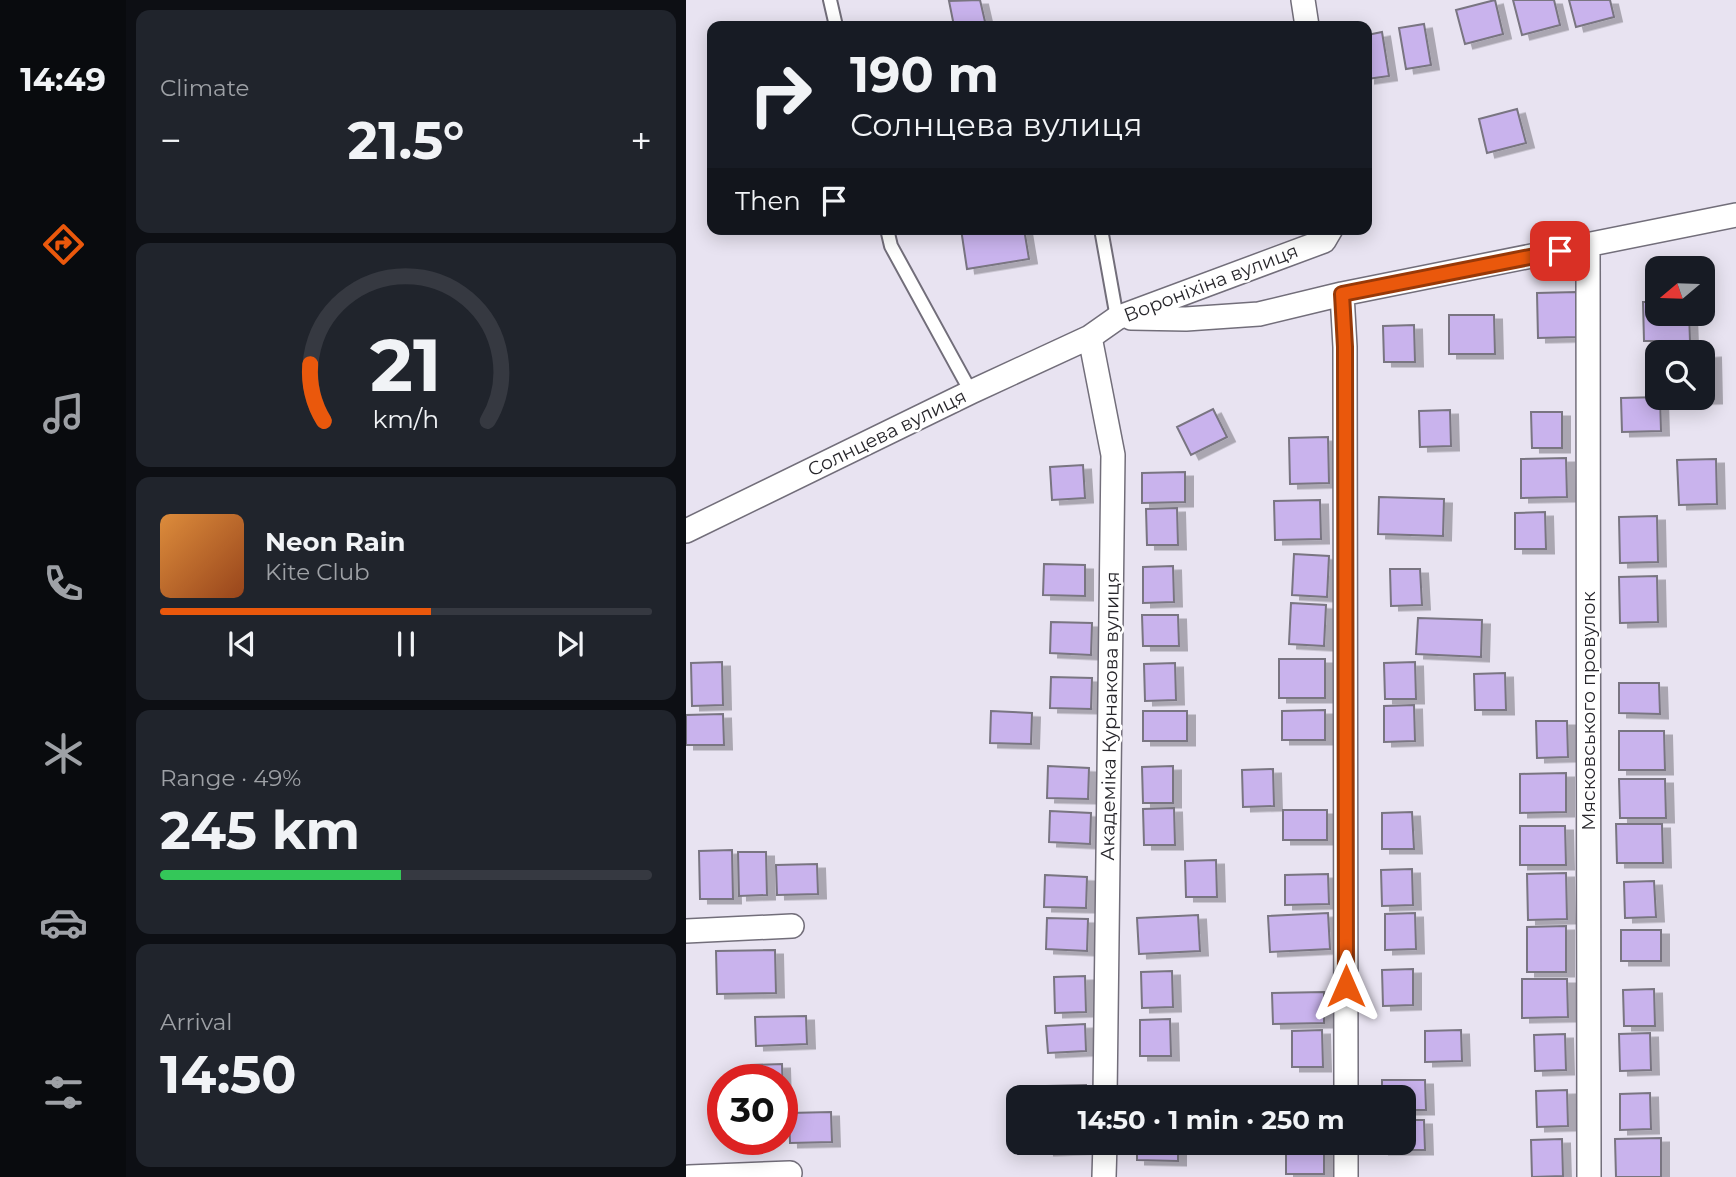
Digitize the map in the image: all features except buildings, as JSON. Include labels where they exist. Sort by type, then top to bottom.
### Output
[{"type":"street","points":[[1303,0],[1306,21]]},
{"type":"street","points":[[1117,318],[1186,319],[1259,314],[1342,294],[1736,215]]},
{"type":"street","name":"Вороніхіна вулиця","points":[[1090,337],[1117,318],[1324,241],[1328,235]]},
{"type":"street","name":"Мясковського провулок","points":[[1588,245],[1589,1177]]},
{"type":"street","points":[[1342,294],[1345,347],[1346,1085]]},
{"type":"street","name":"Солнцева вулиця","points":[[687,530],[1090,337]]},
{"type":"street","name":"Академіка Курнакова вулиця","points":[[1090,337],[1113,454],[1105,1085]]},
{"type":"street","points":[[686,931],[792,926]]},
{"type":"street","points":[[1104,1177],[1105,1155]]},
{"type":"street","points":[[1346,1155],[1346,1177]]},
{"type":"street","points":[[690,1177],[790,1173]]},
{"type":"lane","points":[[830,0],[835,21]]},
{"type":"lane","points":[[888,235],[891,246],[971,392]]},
{"type":"lane","points":[[1102,235],[1117,318]]},
{"type":"route","points":[[1346,986],[1345,347],[1342,294],[1560,251]]}]
